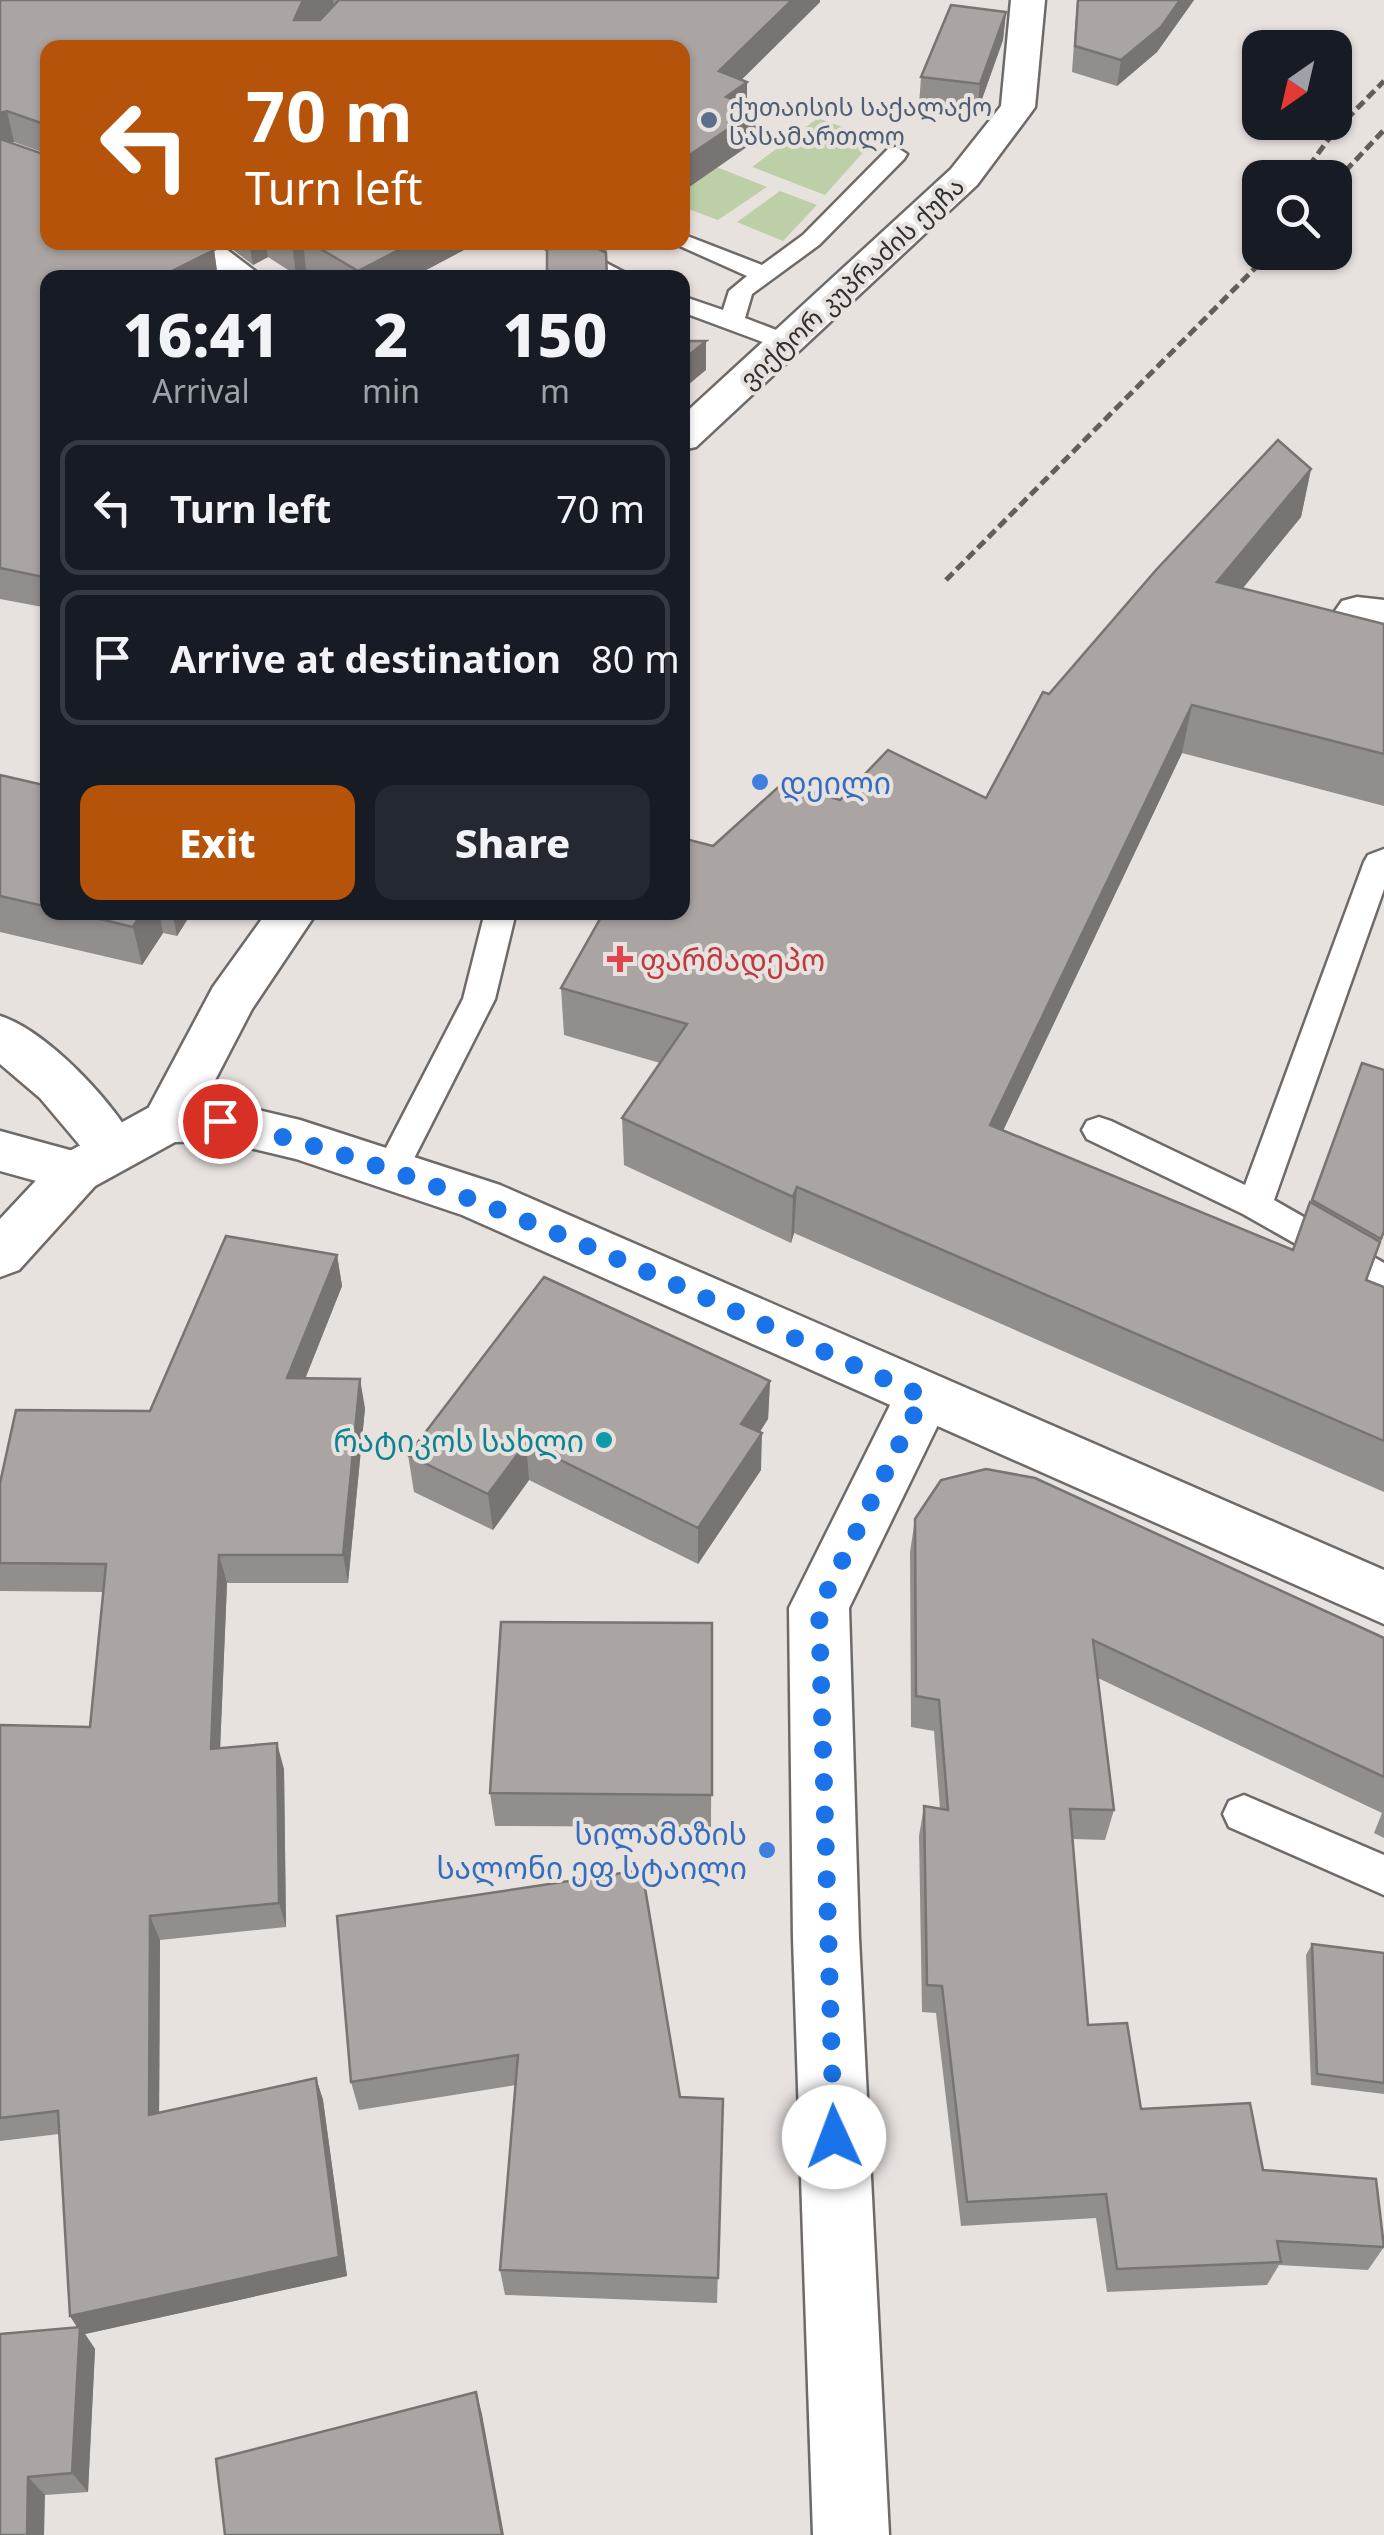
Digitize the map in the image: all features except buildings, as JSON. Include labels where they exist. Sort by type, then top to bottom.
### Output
[{"type":"street","name":"ვიქტორ კუპრაძის ქუჩა","points":[[690,431],[964,177],[1018,107],[1028,0]]},
{"type":"street","points":[[203,250],[233,270]]},
{"type":"street","points":[[167,1122],[231,1000],[287,920]]},
{"type":"street","points":[[0,1035],[58,1084],[95,1160]]},
{"type":"street","points":[[0,1255],[95,1160],[167,1122],[220,1121],[300,1140],[481,1200],[1384,1598]]},
{"type":"street","points":[[0,1151],[95,1160]]},
{"type":"street","points":[[851,2535],[826,1938],[819,1608],[923,1396]]},
{"type":"lane","points":[[732,322],[741,291],[812,240],[896,154]]},
{"type":"lane","points":[[690,244],[764,274]]},
{"type":"lane","points":[[563,250],[606,270]]},
{"type":"lane","points":[[690,306],[788,344]]},
{"type":"lane","points":[[1255,1205],[1370,882],[1379,862],[1384,860]]},
{"type":"lane","points":[[390,1171],[479,999],[499,920]]},
{"type":"lane","points":[[1099,1130],[1255,1205],[1384,1280]]},
{"type":"lane","points":[[1244,1814],[1384,1876]]},
{"type":"green space","points":[[818,118],[875,139],[825,195],[752,167]]},
{"type":"green space","points":[[714,166],[767,187],[718,220],[690,210],[690,182]]},
{"type":"green space","points":[[780,191],[817,205],[783,241],[737,222]]},
{"type":"railway","points":[[1313,160],[1334,132],[1384,81]]},
{"type":"railway","points":[[1352,164],[1384,130]]},
{"type":"railway","points":[[946,580],[1253,270]]},
{"type":"place","name":"ქუთაისის საქალაქო სასამართლო","points":[[709,120]]},
{"type":"place","name":"დეილი","points":[[760,782]]},
{"type":"place","name":"ფარმადეპო","points":[[620,959]]},
{"type":"place","name":"რატიკოს სახლი","points":[[604,1440]]},
{"type":"place","name":"სილამაზის სალონი ეფ სტაილი","points":[[767,1850]]},
{"type":"route","points":[[220,1121],[300,1140],[481,1200],[923,1396],[819,1608],[834,2137]]}]
